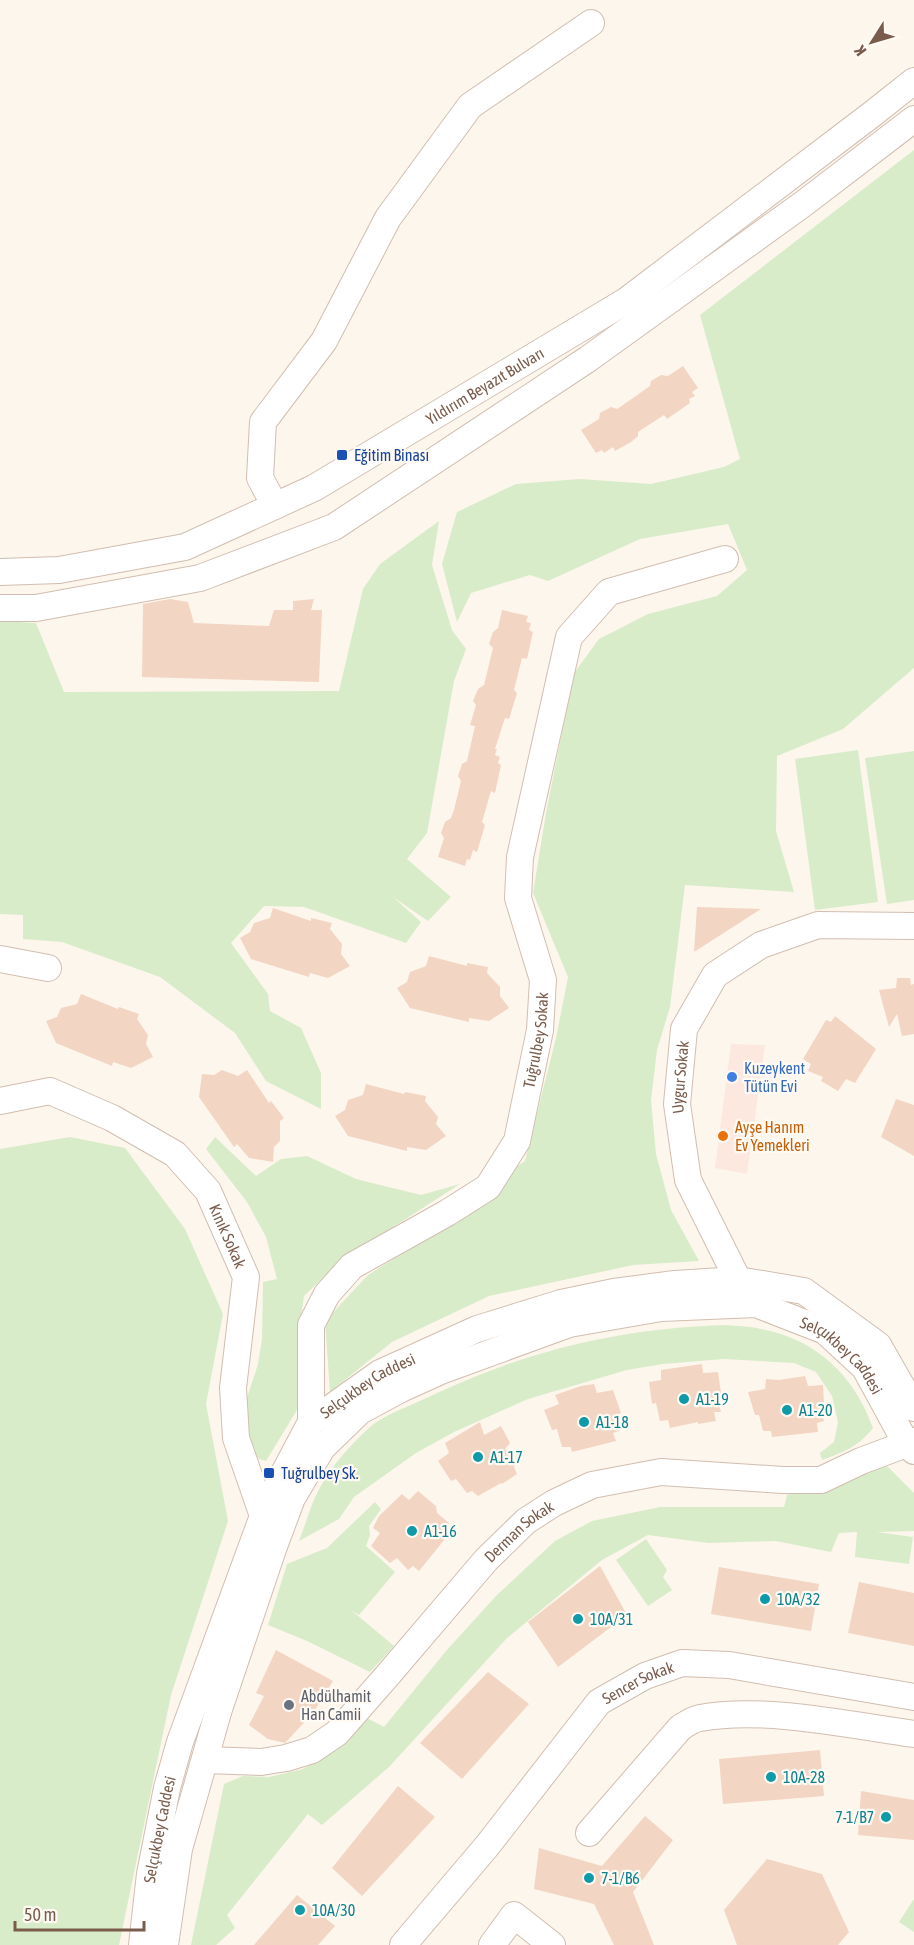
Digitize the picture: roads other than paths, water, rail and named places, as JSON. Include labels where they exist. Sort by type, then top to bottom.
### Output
[{"type":"street","points":[[275,507],[260,478],[263,422],[324,341],[388,218],[470,106],[591,23]]},
{"type":"street","name":"Yıldırım Beyazıt Bulvarı","points":[[0,572],[59,570],[185,548],[314,488],[626,301],[914,81]]},
{"type":"street","name":"Yıldırım Beyazıt Bulvarı","points":[[0,608],[36,608],[200,578],[334,526],[588,359],[803,204],[914,120]]},
{"type":"street","name":"Tuğrulbey Sokak","points":[[311,1422],[311,1325],[327,1294],[352,1266],[447,1213],[488,1187],[517,1141],[540,1030],[543,980],[518,898],[520,857],[569,638],[609,592],[725,559]]},
{"type":"street","name":"Uygur Sokak","points":[[756,1304],[738,1280],[688,1180],[677,1104],[684,1029],[715,975],[761,945],[818,926],[914,926]]},
{"type":"street","points":[[0,959],[48,968]]},
{"type":"street","name":"Kınık Sokak","points":[[0,1101],[50,1091],[112,1118],[175,1154],[208,1191],[246,1277],[233,1388],[236,1438],[263,1516]]},
{"type":"street","name":"Selçukbey Caddesi","points":[[165,1945],[179,1849],[263,1546],[263,1516],[311,1422],[380,1373],[477,1329],[561,1303],[614,1292],[675,1284],[738,1280],[804,1291],[878,1345],[914,1408]]},
{"type":"street","name":"Selçukbey Caddesi","points":[[142,1945],[150,1874],[167,1788],[180,1742],[263,1546],[322,1448],[360,1411],[443,1370],[569,1324],[662,1308],[756,1304],[825,1331],[857,1360],[865,1368],[912,1446]]},
{"type":"street","name":"Derman Sokak","points":[[205,1760],[261,1762],[286,1758],[312,1750],[337,1732],[486,1560],[526,1521],[555,1503],[592,1485],[661,1472],[783,1480],[821,1480],[861,1461],[912,1446]]},
{"type":"street","name":"Sencer Sokak","points":[[403,1945],[487,1846],[599,1702],[645,1676],[682,1663],[729,1665],[914,1697]]},
{"type":"street","points":[[588,1833],[680,1728],[699,1718],[726,1715],[774,1716],[914,1734]]},
{"type":"street","points":[[492,1945],[514,1915],[552,1945]]},
{"type":"place","name":"Eğitim Binası","points":[[342,455]]},
{"type":"place","name":"Kuzeykent Tütün Evi","points":[[732,1077]]},
{"type":"place","name":"Ayşe Hanım Ev Yemekleri","points":[[723,1136]]},
{"type":"place","name":"A1-19","points":[[684,1399]]},
{"type":"place","name":"A1-20","points":[[787,1410]]},
{"type":"place","name":"A1-18","points":[[584,1422]]},
{"type":"place","name":"A1-17","points":[[478,1457]]},
{"type":"place","name":"Tuğrulbey Sk.","points":[[269,1473]]},
{"type":"place","name":"A1-16","points":[[412,1531]]},
{"type":"place","name":"10A/32","points":[[765,1599]]},
{"type":"place","name":"10A/31","points":[[578,1619]]},
{"type":"place","name":"Abdülhamit Han Camii","points":[[289,1705]]},
{"type":"place","name":"10A-28","points":[[771,1777]]},
{"type":"place","name":"7-1/B7","points":[[886,1817]]},
{"type":"place","name":"7-1/B6","points":[[589,1878]]},
{"type":"place","name":"10A/30","points":[[300,1910]]}]
